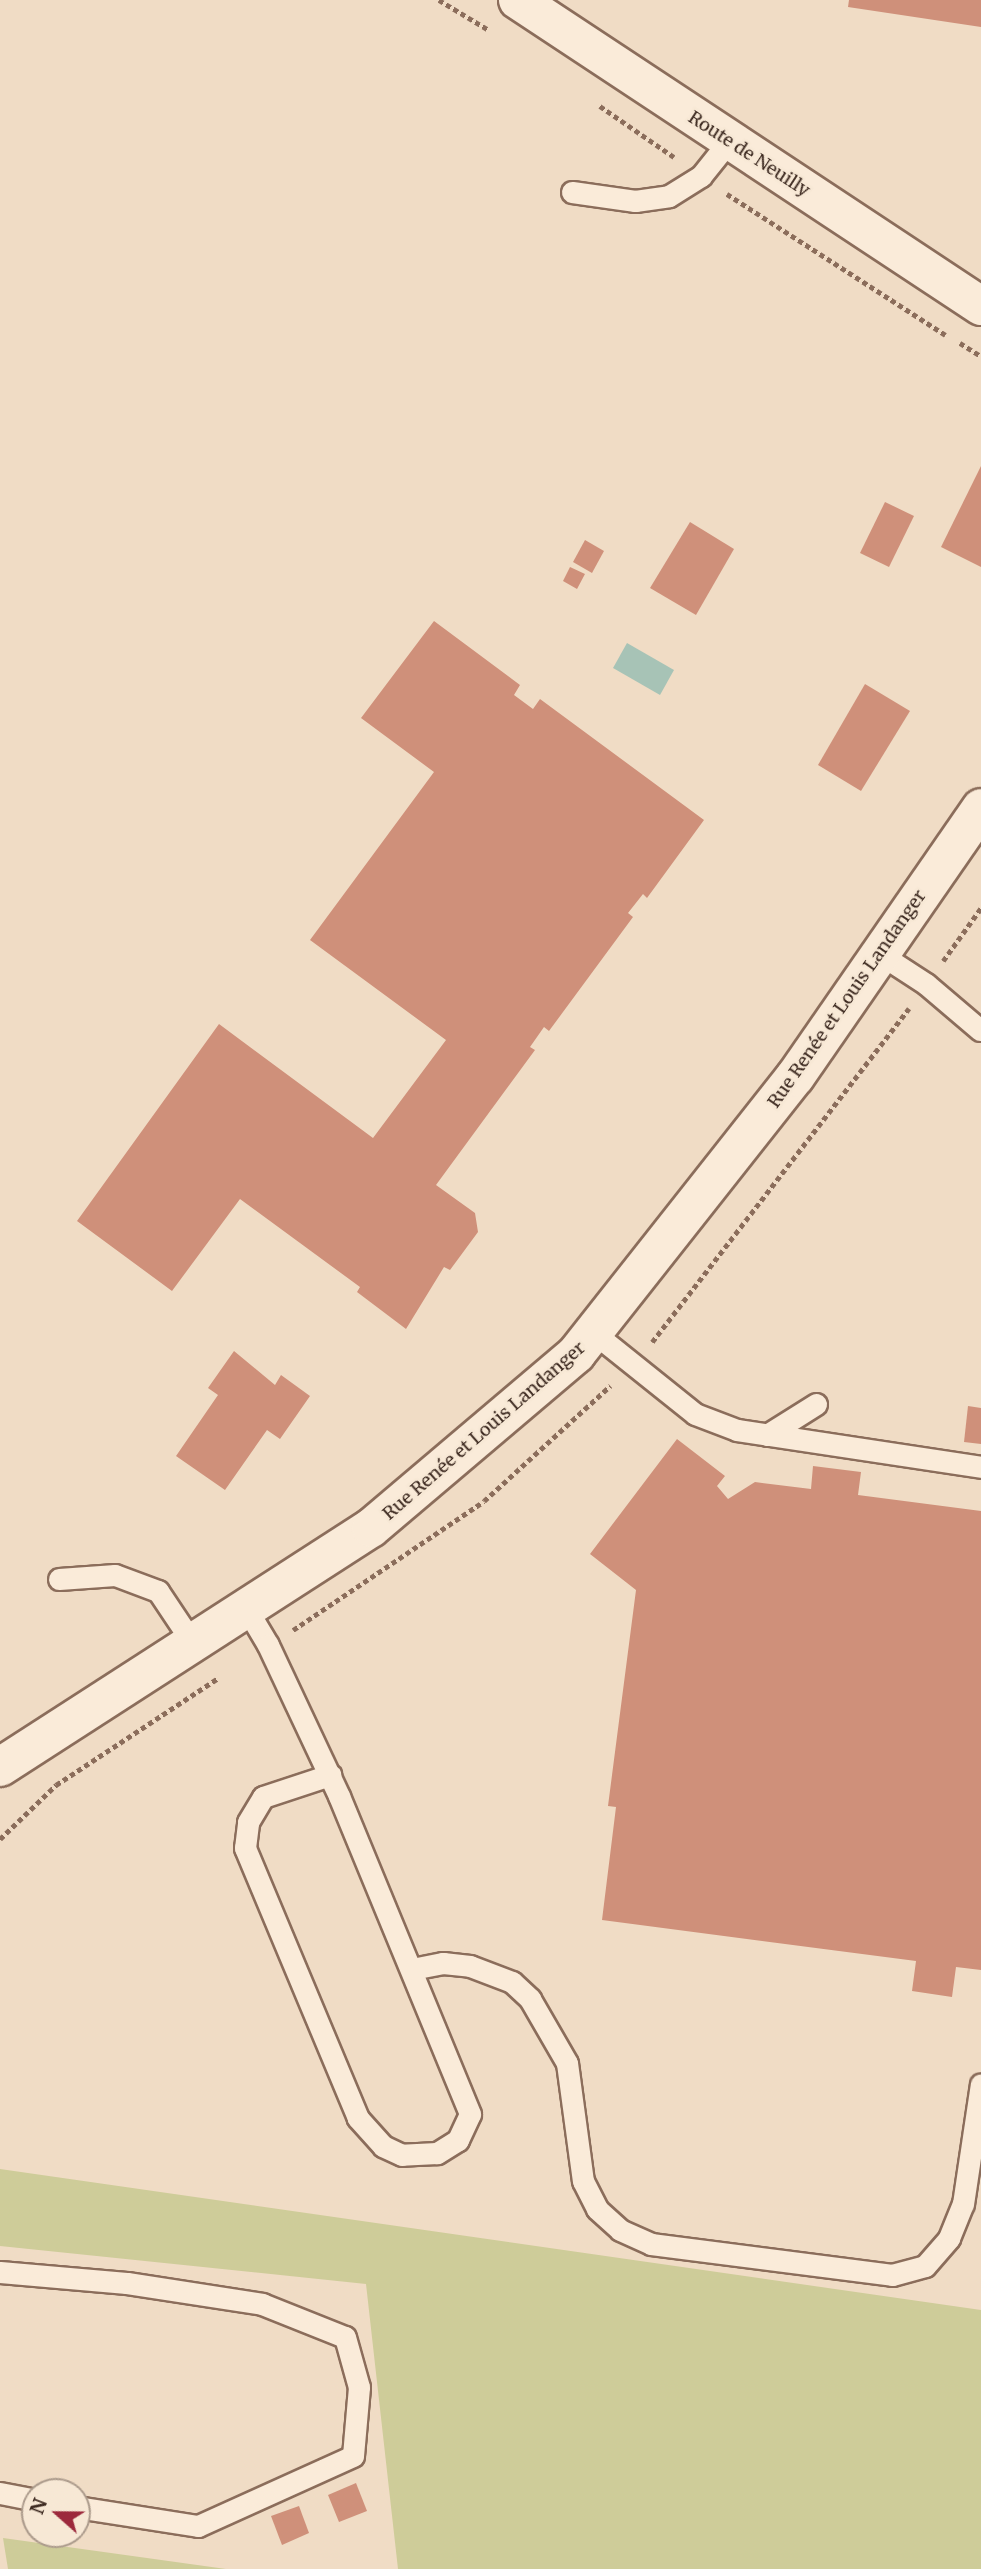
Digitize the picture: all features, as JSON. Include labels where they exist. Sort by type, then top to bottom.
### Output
[{"type":"street","name":"Route de Neuilly","points":[[519,0],[981,306]]},
{"type":"street","name":"Rue Renée et Louis Landanger","points":[[0,1767],[371,1528],[576,1354],[795,1077],[981,808]]},
{"type":"lane","points":[[572,192],[635,201],[669,196],[701,176],[729,141]]},
{"type":"lane","points":[[880,954],[926,984],[980,1030]]},
{"type":"lane","points":[[594,1333],[695,1414],[767,1435],[981,1467]]},
{"type":"lane","points":[[767,1435],[816,1404]]},
{"type":"lane","points":[[59,1579],[115,1575],[158,1591],[192,1642]]},
{"type":"lane","points":[[247,1608],[330,1775],[470,2114],[458,2140],[437,2153],[402,2155],[383,2146],[358,2118],[245,1848],[248,1822],[263,1797],[330,1775]]},
{"type":"lane","points":[[412,1969],[443,1963],[470,1966],[512,1982],[530,1999],[567,2063],[583,2181],[597,2209],[620,2230],[651,2244],[892,2274],[925,2266],[949,2238],[963,2204],[981,2084]]},
{"type":"lane","points":[[0,2272],[127,2283],[262,2304],[345,2337],[359,2387],[353,2456],[198,2526],[91,2509]]},
{"type":"lane","points":[[0,2493],[21,2497]]},
{"type":"shaded area","points":[[627,643],[674,670],[660,695],[613,668]]},
{"type":"shaded area","points":[[0,2169],[981,2310],[981,2569],[398,2569],[366,2284],[0,2246]]},
{"type":"shaded area","points":[[3,2538],[21,2541],[21,2548],[75,2548],[226,2569],[8,2569]]},
{"type":"building","points":[[849,0],[981,0],[981,27],[848,7]]},
{"type":"building","points":[[981,466],[981,567],[941,547]]},
{"type":"building","points":[[885,502],[914,516],[889,567],[860,553]]},
{"type":"building","points":[[690,522],[734,549],[696,615],[650,588]]},
{"type":"building","points":[[585,540],[604,551],[592,573],[573,562]]},
{"type":"building","points":[[570,567],[585,574],[577,589],[563,581]]},
{"type":"building","points":[[434,621],[520,685],[514,695],[533,709],[540,699],[704,820],[647,898],[643,894],[628,913],[633,917],[549,1031],[544,1027],[530,1047],[535,1050],[436,1185],[475,1213],[478,1232],[450,1270],[444,1267],[406,1329],[357,1292],[360,1287],[240,1199],[172,1291],[77,1221],[219,1024],[373,1138],[446,1040],[310,940],[434,772],[361,718]]},
{"type":"building","points":[[865,684],[910,711],[861,791],[818,765]]},
{"type":"building","points":[[234,1351],[275,1385],[281,1375],[310,1396],[280,1439],[267,1430],[225,1490],[176,1456],[218,1395],[208,1388]]},
{"type":"building","points":[[968,1406],[981,1408],[981,1444],[964,1442]]},
{"type":"building","points":[[677,1439],[725,1476],[717,1486],[728,1499],[755,1482],[811,1489],[813,1466],[861,1472],[858,1495],[981,1511],[981,1970],[956,1967],[952,1997],[912,1991],[916,1961],[602,1920],[616,1807],[608,1806],[636,1590],[590,1554]]},
{"type":"building","points":[[356,2483],[367,2511],[339,2522],[328,2495]]},
{"type":"building","points":[[299,2506],[309,2533],[282,2545],[271,2516]]}]
